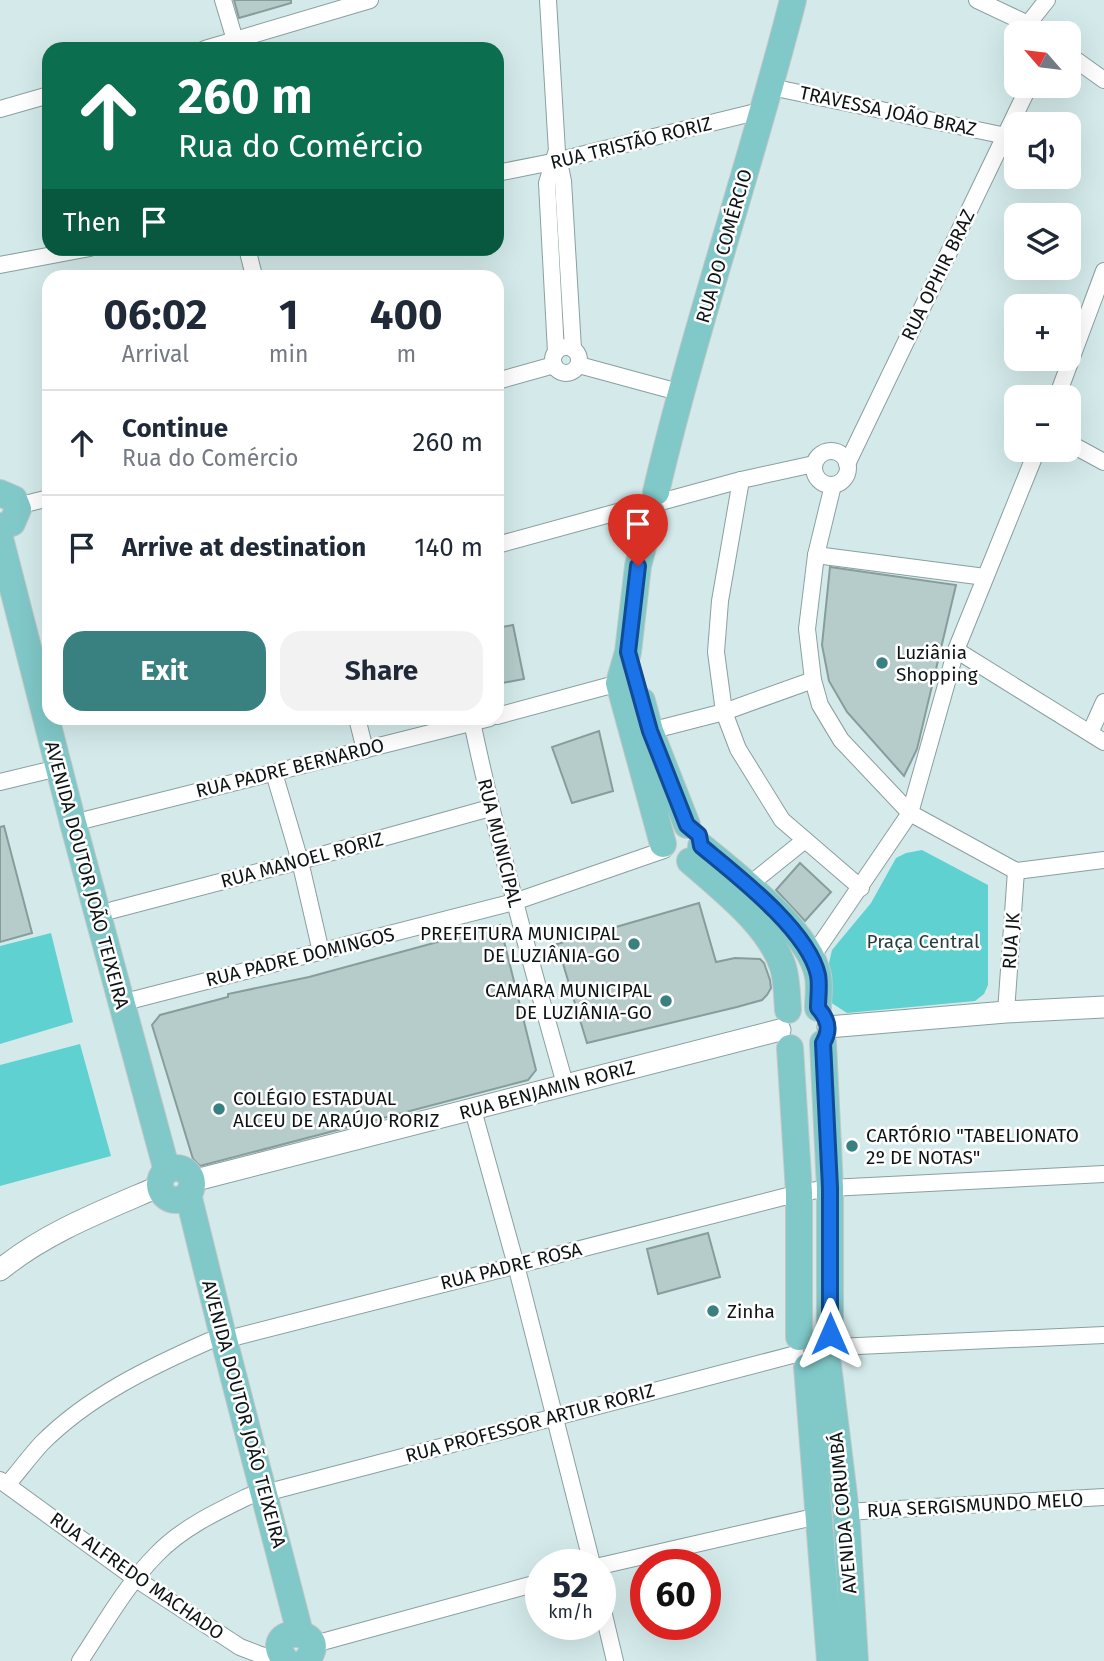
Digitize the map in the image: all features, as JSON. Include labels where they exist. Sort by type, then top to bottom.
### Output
[{"type":"main road","name":"RUA DO COMÉRCIO","points":[[619,683],[628,652],[638,566],[681,393],[767,99],[793,0]]},
{"type":"main road","points":[[5,508],[42,638]]},
{"type":"main road","name":"AVENIDA DOUTOR JOÃO TEIXEIRA","points":[[5,508],[42,690]]},
{"type":"main road","name":"RUA DO COMÉRCIO","points":[[628,652],[650,731],[693,844]]},
{"type":"main road","points":[[619,683],[663,847],[671,860],[677,863],[693,844]]},
{"type":"main road","name":"AVENIDA DOUTOR JOÃO TEIXEIRA","points":[[49,725],[58,768],[81,820],[113,910],[129,1001]]},
{"type":"main road","name":"AVENIDA DOUTOR JOÃO TEIXEIRA","points":[[64,725],[81,820],[298,1652]]},
{"type":"main road","name":"AVENIDA CORUMBÁ","points":[[693,844],[749,886],[797,935],[812,957],[818,976],[823,1026],[830,1188],[816,1350],[818,1516],[830,1661]]},
{"type":"main road","name":"AVENIDA CORUMBÁ","points":[[693,844],[775,947],[783,968],[799,1193],[816,1350],[846,1512],[855,1661]]},
{"type":"main road","points":[[808,1004],[823,1026],[811,1051],[800,1052],[786,1029],[797,1005],[808,1004]]},
{"type":"street","points":[[223,0],[235,40]]},
{"type":"street","points":[[228,42],[261,41],[370,0]]},
{"type":"street","points":[[548,0],[556,158],[563,181],[576,357],[569,373],[560,372],[555,359],[547,183],[556,158]]},
{"type":"street","points":[[977,0],[1018,21]]},
{"type":"street","points":[[1038,21],[1047,0]]},
{"type":"street","points":[[1082,64],[1104,80]]},
{"type":"street","points":[[0,109],[42,97]]},
{"type":"street","name":"RUA TRISTÃO RORIZ","points":[[504,171],[767,99]]},
{"type":"street","name":"TRAVESSA JOÃO BRAZ","points":[[767,99],[1004,136]]},
{"type":"street","name":"RUA OPHIR BRAZ","points":[[847,464],[1004,140]]},
{"type":"street","points":[[0,265],[48,256]]},
{"type":"street","points":[[1062,385],[1103,279]]},
{"type":"street","points":[[504,378],[555,359],[562,348],[576,357],[681,393]]},
{"type":"street","points":[[1081,450],[1104,462]]},
{"type":"street","points":[[830,451],[841,454],[847,464],[843,480],[833,485],[818,480],[815,475],[814,464],[820,455],[830,451]]},
{"type":"street","points":[[812,957],[911,813],[957,650],[1032,462]]},
{"type":"street","points":[[504,543],[741,480],[814,464]]},
{"type":"street","points":[[741,480],[720,601],[716,652],[724,712],[738,749],[782,820],[861,888]]},
{"type":"street","points":[[833,485],[816,555],[807,629],[813,680],[820,705],[841,740],[911,813],[1016,871],[1104,860]]},
{"type":"street","points":[[5,508],[42,500]]},
{"type":"street","points":[[816,555],[985,577]]},
{"type":"street","points":[[957,650],[1104,742]]},
{"type":"street","points":[[650,731],[724,712],[813,680]]},
{"type":"street","points":[[504,714],[619,683]]},
{"type":"street","points":[[1090,733],[1104,702]]},
{"type":"street","points":[[359,725],[365,750]]},
{"type":"street","name":"RUA PADRE BERNARDO","points":[[81,820],[461,725]]},
{"type":"street","name":"RUA MUNICIPAL","points":[[473,725],[514,902],[565,1084]]},
{"type":"street","points":[[0,782],[58,768]]},
{"type":"street","points":[[274,773],[300,861],[321,952]]},
{"type":"street","name":"RUA MANOEL RORIZ","points":[[113,910],[490,808]]},
{"type":"street","points":[[749,886],[805,840]]},
{"type":"street","name":"RUA PADRE DOMINGOS","points":[[129,1001],[514,902],[663,847]]},
{"type":"street","name":"RUA JK","points":[[1006,1012],[1016,871]]},
{"type":"street","points":[[823,1026],[1104,1007]]},
{"type":"street","name":"RUA BENJAMIN RORIZ","points":[[0,1270],[16,1256],[85,1219],[176,1184],[786,1029]]},
{"type":"street","points":[[473,1110],[516,1265],[588,1549]]},
{"type":"street","points":[[830,1188],[1104,1174]]},
{"type":"street","name":"RUA PADRE ROSA","points":[[3,1482],[43,1442],[89,1404],[147,1369],[216,1340],[799,1193],[830,1188]]},
{"type":"street","name":"RUA PROFESSOR ARTUR RORIZ","points":[[80,1661],[157,1553],[208,1516],[257,1494],[816,1350],[1104,1335]]},
{"type":"street","name":"RUA ALFREDO MACHADO","points":[[3,1482],[136,1579],[254,1654],[266,1657],[298,1652]]},
{"type":"street","name":"RUA SERGISMUNDO MELO","points":[[846,1512],[1104,1497]]},
{"type":"street","points":[[616,1562],[818,1516]]},
{"type":"street","points":[[298,1652],[525,1587]]},
{"type":"street","points":[[610,1640],[615,1661]]},
{"type":"green space","name":"Praça Central","points":[[922,850],[988,885],[988,985],[984,994],[975,1001],[847,1013],[830,1002],[829,963],[832,950],[871,903],[896,858]]},
{"type":"green space","points":[[51,933],[73,1022],[0,1044],[0,946]]},
{"type":"green space","points":[[80,1044],[111,1156],[0,1186],[0,1065]]},
{"type":"building","points":[[234,0],[291,0],[291,3],[239,18]]},
{"type":"building","name":"Luziânia Shopping","points":[[830,567],[956,585],[917,749],[904,776],[847,712],[829,681],[822,645]]},
{"type":"building","points":[[513,625],[524,679],[504,683],[504,627]]},
{"type":"building","points":[[599,731],[613,791],[572,803],[552,747]]},
{"type":"building","points":[[4,826],[32,933],[0,942],[0,827]]},
{"type":"building","points":[[800,863],[831,892],[805,921],[776,890]]},
{"type":"building","points":[[699,903],[716,962],[735,958],[760,959],[770,980],[771,988],[767,995],[762,1000],[737,1007],[587,1043],[557,944]]},
{"type":"building","points":[[500,925],[536,1070],[528,1080],[200,1166],[193,1159],[152,1025],[160,1015],[228,997],[228,994],[309,977]]},
{"type":"building","points":[[708,1233],[720,1277],[658,1294],[647,1249]]},
{"type":"place","name":"Luziânia Shopping","points":[[882,663]]},
{"type":"place","name":"PREFEITURA MUNICIPAL DE LUZIÂNIA-GO","points":[[634,944]]},
{"type":"place","name":"CAMARA MUNICIPAL DE LUZIÂNIA-GO","points":[[666,1001]]},
{"type":"place","name":"COLÉGIO ESTADUAL ALCEU DE ARAÚJO RORIZ","points":[[219,1109]]},
{"type":"place","name":"CARTÓRIO \"TABELIONATO 2º DE NOTAS\"","points":[[852,1146]]},
{"type":"place","name":"Zinha","points":[[713,1311]]},
{"type":"route","points":[[638,566],[628,652],[650,731],[687,825],[699,835],[701,846],[749,886],[797,935],[812,957],[818,976],[818,1008],[825,1016],[828,1027],[823,1043],[830,1188],[830,1334]]}]
